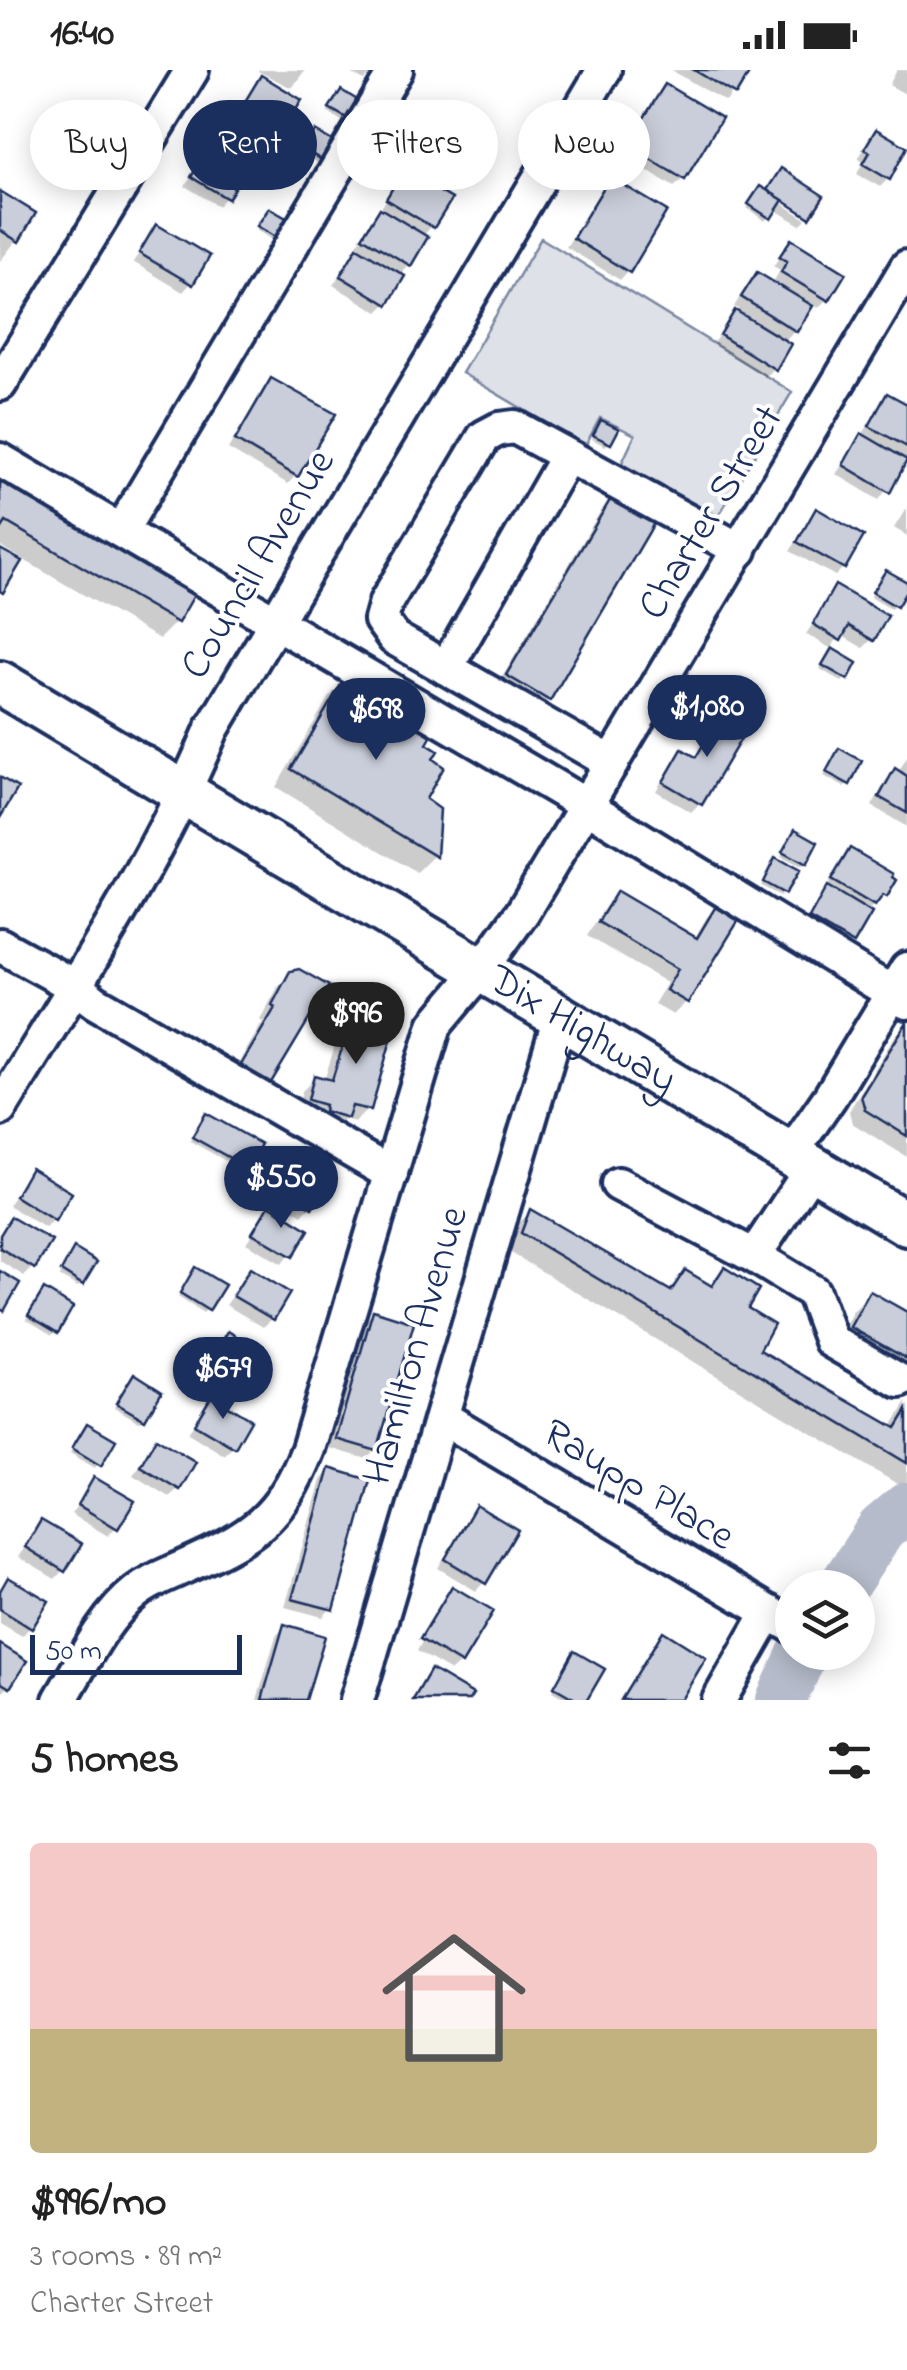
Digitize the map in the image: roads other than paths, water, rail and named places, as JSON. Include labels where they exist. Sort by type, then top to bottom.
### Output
[{"type":"main road","name":"Dix Highway","points":[[0,683],[907,1224]]},
{"type":"street","points":[[0,384],[192,70]]},
{"type":"street","points":[[121,531],[396,70]]},
{"type":"street","name":"Council Avenue","points":[[0,1109],[184,794],[212,728],[604,70]]},
{"type":"street","name":"Charter Street","points":[[60,1700],[115,1612],[135,1592],[156,1578],[242,1538],[268,1520],[293,1488],[435,1025],[522,913],[907,267]]},
{"type":"street","points":[[612,763],[394,638],[382,620],[386,602],[484,437],[515,428],[740,550]]},
{"type":"street","points":[[446,668],[567,456]]},
{"type":"street","points":[[0,460],[902,988],[801,1162],[754,1256]]},
{"type":"street","points":[[0,945],[47,974],[75,985],[96,1002],[390,1174]]},
{"type":"street","name":"Hamilton Avenue","points":[[356,1700],[560,1017]]},
{"type":"street","points":[[618,1184],[813,1292],[830,1340],[900,1382]]},
{"type":"street","name":"Raupp Place","points":[[442,1417],[775,1615]]},
{"type":"street","points":[[719,1700],[775,1627]]},
{"type":"waterway","points":[[854,1570],[881,1529],[907,1507]]},
{"type":"waterway","points":[[781,1700],[795,1670]]}]
